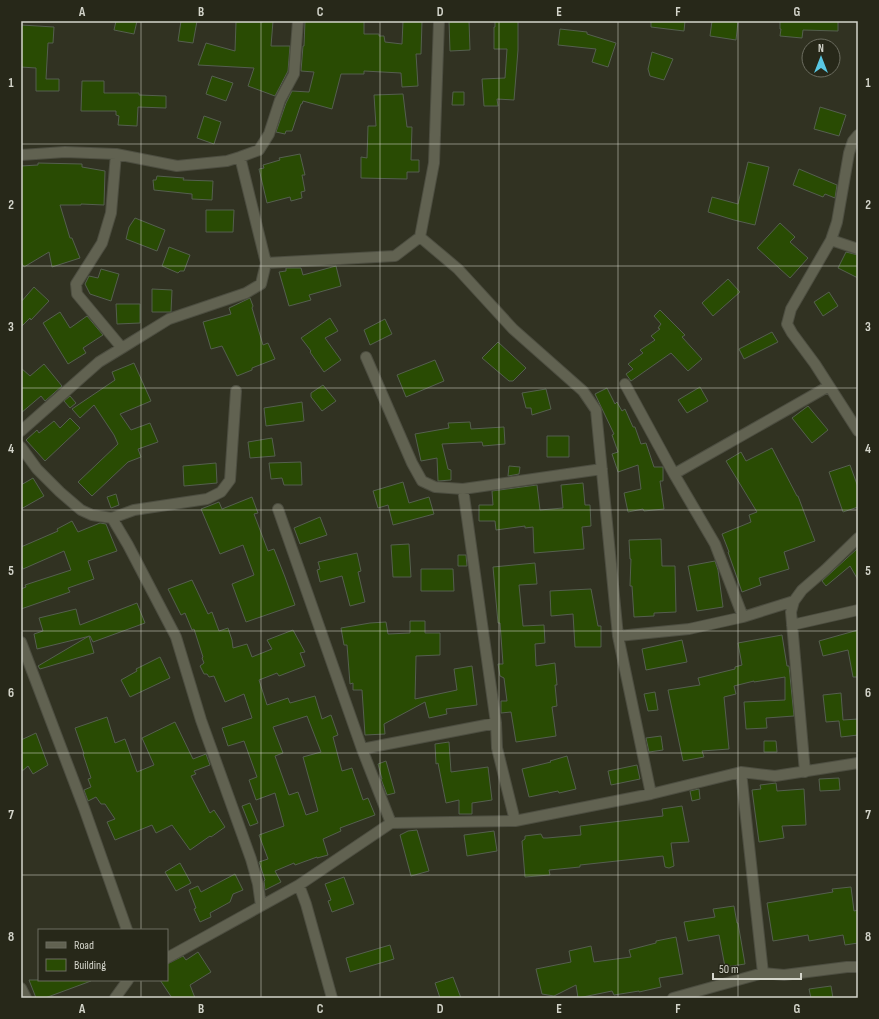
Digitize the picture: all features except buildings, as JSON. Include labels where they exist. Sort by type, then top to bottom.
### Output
[{"type":"street","points":[[21,155],[65,152],[116,154],[177,166],[227,160],[259,150],[269,134],[280,100],[294,74],[298,21]]},
{"type":"street","points":[[266,263],[395,256],[420,237],[434,163],[440,21]]},
{"type":"street","points":[[858,135],[853,141],[849,153],[837,222],[831,240],[791,308],[787,320],[787,324],[792,333],[815,364],[858,431]]},
{"type":"street","points":[[116,154],[111,213],[102,243],[76,284],[77,294],[122,348]]},
{"type":"street","points":[[21,431],[99,362],[169,319],[246,293],[261,284],[266,263],[240,157]]},
{"type":"street","points":[[420,237],[458,269],[513,329],[584,391],[596,410],[618,636],[651,794]]},
{"type":"street","points":[[831,240],[858,249]]},
{"type":"street","points":[[366,357],[412,463],[422,481],[434,487],[463,489],[602,469]]},
{"type":"street","points":[[625,384],[674,474],[715,544],[743,617]]},
{"type":"street","points":[[674,474],[829,386]]},
{"type":"street","points":[[21,447],[37,469],[60,492],[81,510],[92,515],[112,518],[134,510],[208,499],[221,492],[230,480],[236,391]]},
{"type":"street","points":[[463,489],[496,723],[497,748],[515,821]]},
{"type":"street","points":[[278,509],[362,749],[391,823]]},
{"type":"street","points":[[112,518],[125,539],[176,637],[201,720],[251,859],[258,884],[261,906]]},
{"type":"street","points":[[806,772],[791,612],[794,601],[802,590],[858,538]]},
{"type":"street","points":[[618,636],[689,629],[743,617],[794,601]]},
{"type":"street","points":[[792,625],[858,610]]},
{"type":"street","points":[[21,642],[81,800],[127,929]]},
{"type":"street","points":[[362,749],[496,723]]},
{"type":"street","points":[[168,957],[299,885],[391,823],[515,821],[651,794],[741,772],[775,776],[858,763]]},
{"type":"street","points":[[741,772],[763,973]]},
{"type":"street","points":[[299,885],[306,904],[332,998]]},
{"type":"street","points":[[673,998],[763,973],[784,975],[858,967]]},
{"type":"street","points":[[115,998],[127,981]]},
{"type":"street","points":[[21,988],[26,998]]}]
